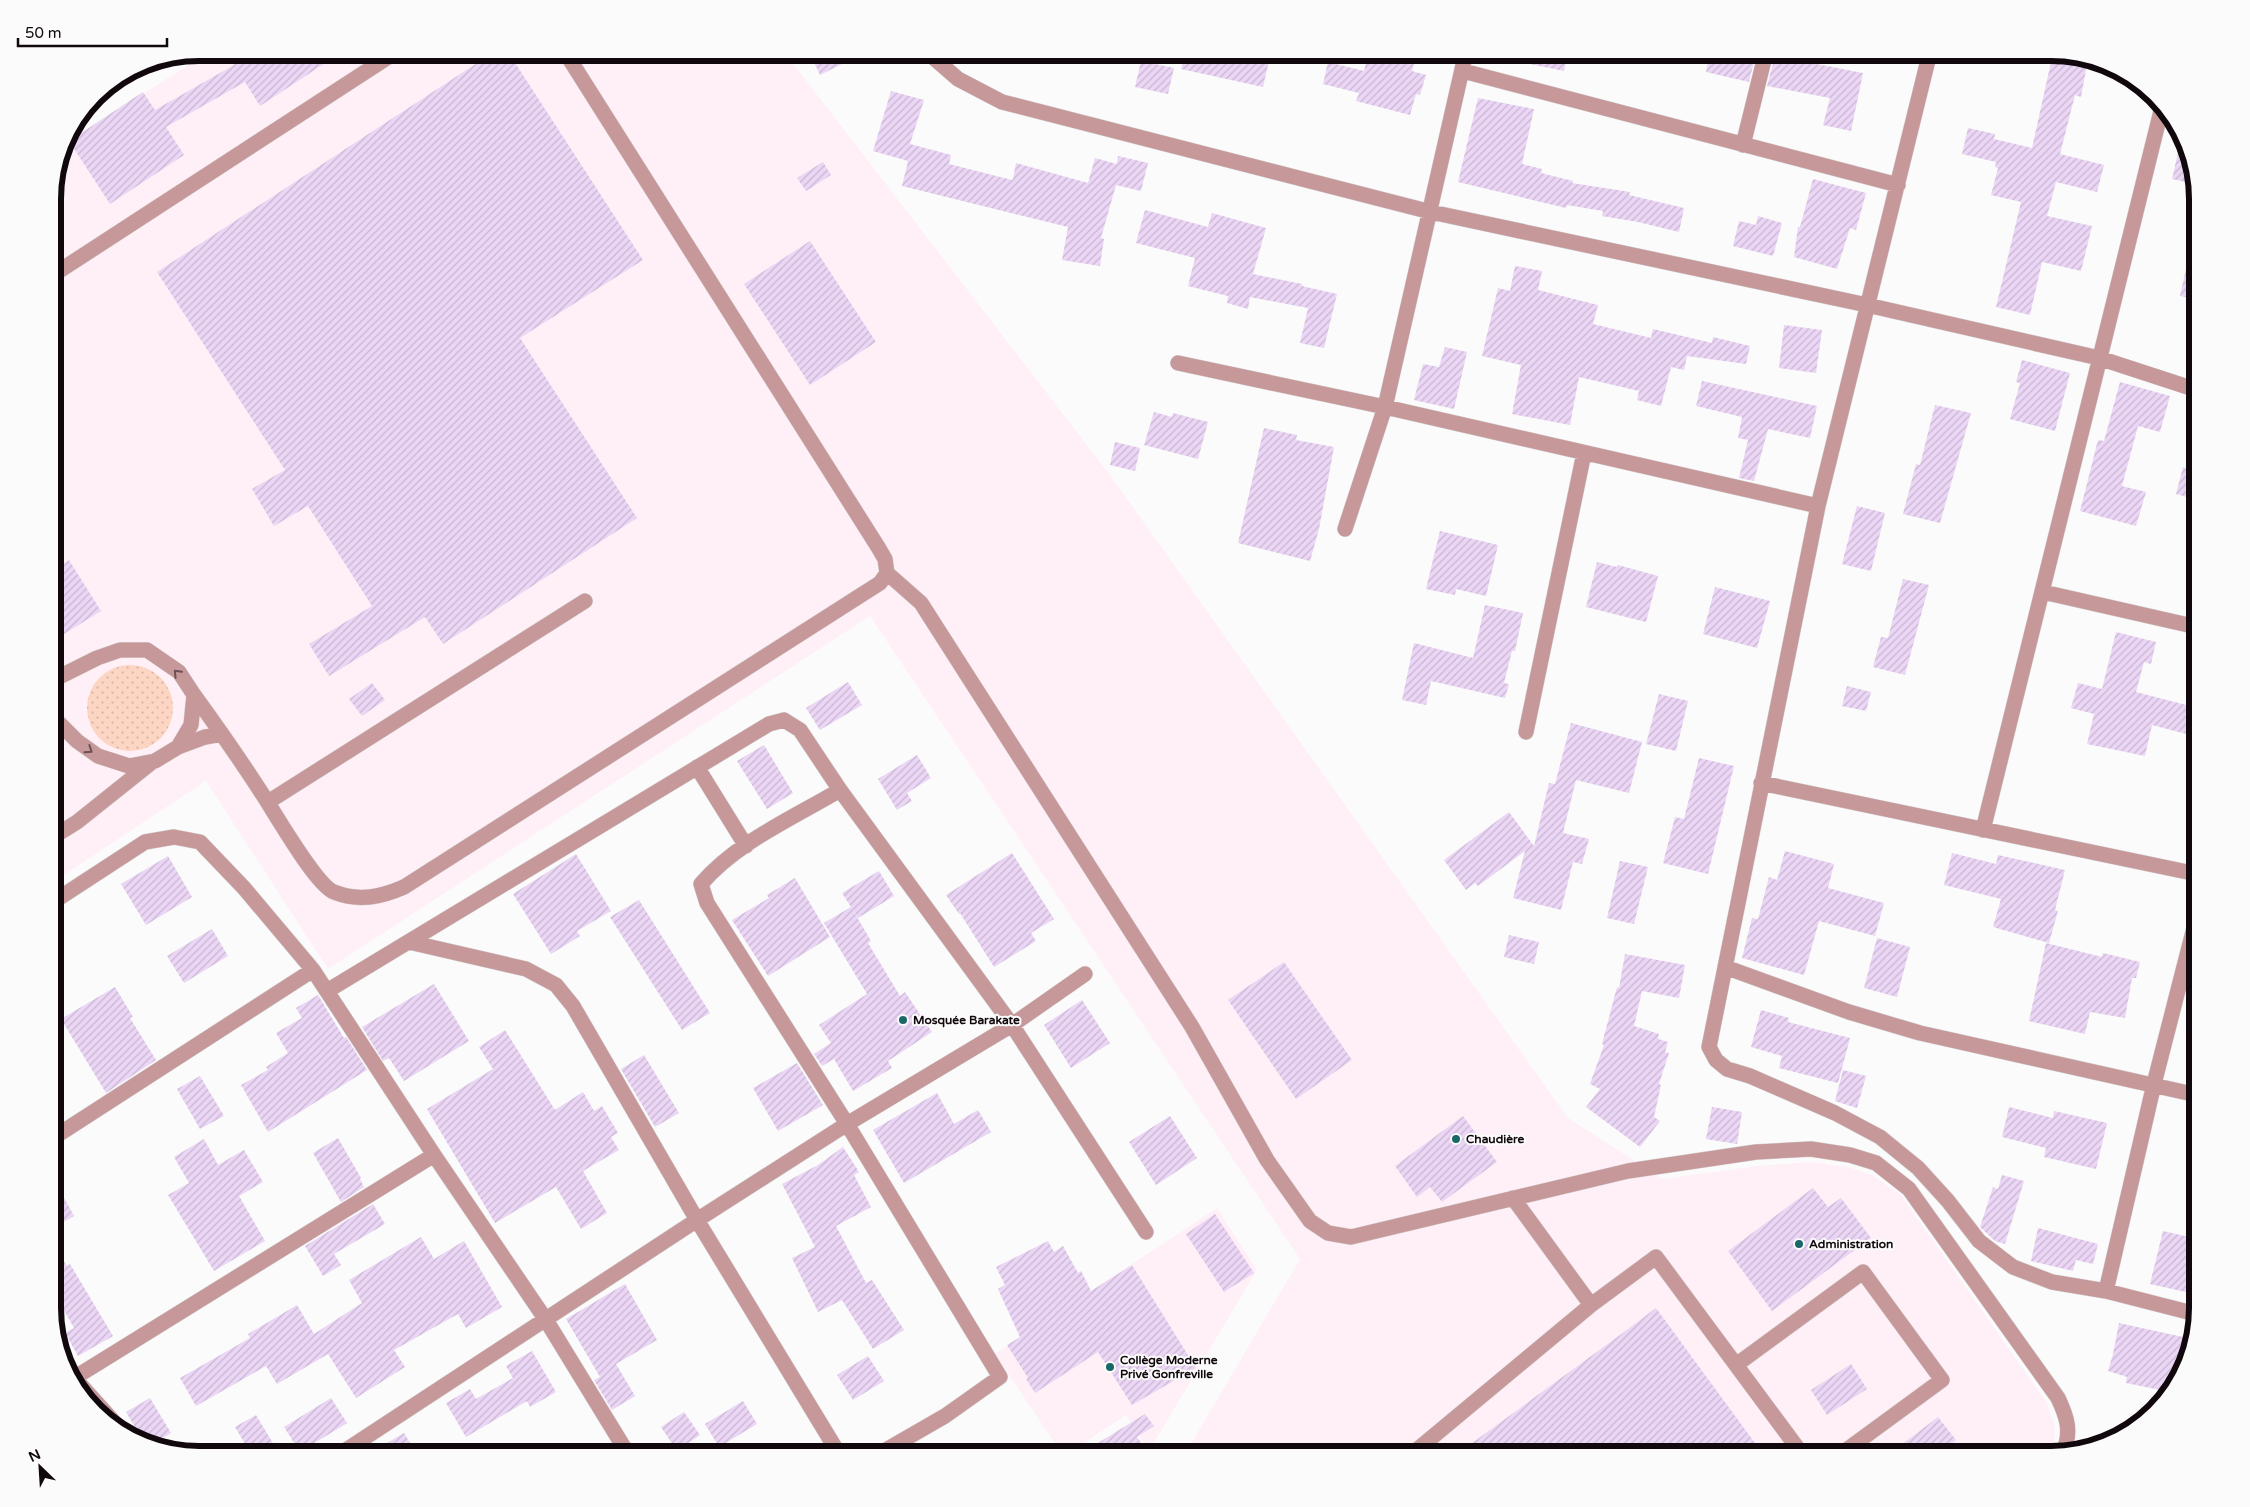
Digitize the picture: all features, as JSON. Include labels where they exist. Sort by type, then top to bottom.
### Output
[{"type":"street","points":[[62,270],[382,61]]},
{"type":"street","points":[[571,61],[878,547],[885,559],[887,573],[921,603],[1192,1027],[1267,1160],[1310,1221],[1328,1233],[1351,1237],[1628,1171],[1756,1152],[1811,1149],[1850,1155],[1876,1163],[1909,1189],[2058,1398],[2069,1422],[2066,1445]]},
{"type":"street","points":[[937,61],[958,79],[1002,102],[1431,212],[1867,305],[2099,358],[2189,387]]},
{"type":"street","points":[[1345,529],[1385,407],[1465,61]]},
{"type":"street","points":[[1743,145],[1764,61]]},
{"type":"street","points":[[1928,61],[1818,506],[1709,1047],[1716,1060],[1727,1069],[1750,1076],[1834,1113],[1880,1137],[1918,1168],[1948,1201],[1979,1241],[2013,1267],[2052,1282],[2106,1291],[2189,1312]]},
{"type":"street","points":[[1463,72],[1898,185]]},
{"type":"street","points":[[1982,830],[2161,117]]},
{"type":"street","points":[[1178,363],[1385,407],[1818,506]]},
{"type":"street","points":[[1526,732],[1584,453]]},
{"type":"street","points":[[62,676],[97,658],[120,650],[147,650],[179,672],[268,802],[311,870],[332,892],[355,898],[382,897],[404,888],[880,583],[887,573]]},
{"type":"street","points":[[2043,592],[2189,625]]},
{"type":"street","points":[[268,802],[585,601]]},
{"type":"street","points":[[178,747],[190,725],[194,695]]},
{"type":"street","points":[[327,991],[769,724],[784,720],[800,730],[840,790],[1012,1025],[1146,1232]]},
{"type":"street","points":[[62,726],[77,741],[98,756],[129,766],[155,761]]},
{"type":"street","points":[[62,831],[77,822],[155,761],[178,747],[204,737],[222,734]]},
{"type":"street","points":[[697,767],[746,846]]},
{"type":"street","points":[[1761,783],[2189,872]]},
{"type":"street","points":[[840,790],[746,846],[714,869],[701,884],[707,903],[847,1124],[1000,1377],[945,1416],[893,1446]]},
{"type":"street","points":[[62,896],[144,842],[174,837],[200,842],[244,888],[314,970],[434,1155],[546,1320],[623,1446]]},
{"type":"street","points":[[409,942],[526,969],[556,985],[573,1006],[697,1220],[834,1446]]},
{"type":"street","points":[[2106,1291],[2154,1084],[2189,950]]},
{"type":"street","points":[[1725,967],[1849,1012],[1920,1033],[2189,1093]]},
{"type":"street","points":[[62,1132],[314,970]]},
{"type":"street","points":[[352,1446],[847,1124],[1012,1025],[1085,974]]},
{"type":"street","points":[[77,1372],[434,1155]]},
{"type":"street","points":[[1513,1198],[1591,1305]]},
{"type":"street","points":[[1422,1446],[1591,1305],[1656,1257],[1796,1446]]},
{"type":"street","points":[[1736,1365],[1863,1272],[1942,1380],[1852,1446]]},
{"type":"shaded area","points":[[194,61],[791,61],[1110,475],[1568,1118],[1663,1179],[1757,1166],[1811,1162],[1848,1167],[1872,1175],[1901,1195],[2047,1403],[2055,1426],[2054,1446],[1190,1446],[1300,1259],[870,616],[328,969],[206,781],[62,876],[62,191],[66,164],[77,136]]},
{"type":"shaded area","points":[[130,665],[146,669],[160,678],[169,692],[173,708],[169,724],[160,738],[146,747],[130,751],[114,747],[100,738],[91,724],[87,708],[91,692],[100,678],[114,669]]},
{"type":"shaded area","points":[[1217,1208],[1257,1270],[1152,1446],[1146,1446],[1126,1415],[1079,1446],[1057,1446],[995,1354]]},
{"type":"building","points":[[231,61],[328,61],[260,106],[245,82],[166,127],[184,155],[110,204],[72,146],[77,136],[143,92],[155,110],[234,65]]},
{"type":"building","points":[[480,61],[514,61],[643,260],[520,338],[637,518],[443,644],[425,617],[329,676],[309,644],[372,606],[308,506],[274,526],[252,489],[285,470],[157,272]]},
{"type":"building","points":[[813,61],[848,61],[820,75]]},
{"type":"building","points":[[1141,61],[1174,68],[1168,94],[1135,87]]},
{"type":"building","points":[[1183,61],[1269,61],[1263,87],[1181,69]]},
{"type":"building","points":[[1367,61],[1415,61],[1412,71],[1426,75],[1420,95],[1416,94],[1410,115],[1356,101],[1359,93],[1323,84],[1328,62],[1364,71]]},
{"type":"building","points":[[1516,61],[1566,61],[1564,71]]},
{"type":"building","points":[[1708,61],[1754,61],[1749,82],[1706,72]]},
{"type":"building","points":[[1774,61],[1801,61],[1863,73],[1851,131],[1823,125],[1830,98],[1767,86]]},
{"type":"building","points":[[2051,61],[2087,66],[2081,97],[2075,95],[2060,154],[2104,165],[2097,192],[2056,182],[2047,216],[2092,226],[2081,271],[2042,262],[2030,315],[1996,307],[2021,202],[1991,195],[1998,168],[1995,167],[1996,162],[1962,154],[1968,128],[1995,134],[1994,139],[2032,148]]},
{"type":"building","points":[[891,91],[924,100],[910,144],[951,155],[949,164],[1012,180],[1016,163],[1088,183],[1095,158],[1117,164],[1118,156],[1148,163],[1141,191],[1116,185],[1101,238],[1104,239],[1100,266],[1062,260],[1068,227],[902,186],[908,161],[873,151]]},
{"type":"building","points":[[1478,98],[1534,109],[1522,164],[1542,169],[1541,173],[1573,181],[1572,183],[1630,192],[1629,195],[1684,208],[1679,232],[1602,216],[1603,211],[1567,205],[1566,208],[1458,182]]},
{"type":"building","points":[[2179,149],[2188,183],[2172,179]]},
{"type":"building","points":[[823,162],[831,175],[806,191],[797,178]]},
{"type":"building","points":[[1813,179],[1866,193],[1856,230],[1850,228],[1837,269],[1794,257],[1798,227],[1800,227]]},
{"type":"building","points":[[1145,210],[1208,227],[1212,213],[1266,228],[1253,274],[1302,284],[1302,286],[1337,294],[1324,348],[1300,343],[1308,308],[1250,297],[1248,309],[1227,303],[1228,296],[1188,286],[1195,258],[1136,243]]},
{"type":"building","points":[[1758,216],[1782,223],[1773,256],[1733,246],[1739,221],[1756,225]]},
{"type":"building","points":[[810,241],[876,342],[810,385],[744,284]]},
{"type":"building","points":[[2189,255],[2189,298],[2180,296]]},
{"type":"building","points":[[1515,266],[1542,271],[1538,290],[1598,305],[1593,324],[1651,338],[1653,329],[1712,343],[1713,337],[1750,346],[1746,364],[1687,356],[1684,370],[1671,367],[1661,406],[1637,400],[1639,391],[1579,377],[1570,425],[1512,414],[1521,365],[1482,356],[1498,288],[1510,291]]},
{"type":"building","points":[[1784,325],[1822,330],[1816,373],[1779,368]]},
{"type":"building","points":[[1445,347],[1467,352],[1454,409],[1414,400],[1423,364],[1439,367]]},
{"type":"building","points":[[2022,360],[2070,373],[2055,431],[2010,419],[2020,383],[2016,382]]},
{"type":"building","points":[[1702,381],[1817,406],[1810,438],[1768,429],[1754,481],[1739,478],[1748,440],[1738,438],[1742,417],[1696,406]]},
{"type":"building","points":[[2120,382],[2170,396],[2160,432],[2138,426],[2122,486],[2146,492],[2136,526],[2080,511],[2098,440],[2104,441]]},
{"type":"building","points":[[1935,405],[1971,413],[1940,523],[1903,514],[1916,464],[1920,465]]},
{"type":"building","points":[[1154,412],[1172,417],[1173,413],[1208,422],[1198,459],[1144,445]]},
{"type":"building","points":[[1264,428],[1297,435],[1296,440],[1334,447],[1319,529],[1310,561],[1238,543]]},
{"type":"building","points":[[1115,442],[1140,448],[1135,471],[1110,465]]},
{"type":"building","points":[[2183,467],[2189,469],[2189,498],[2176,494]]},
{"type":"building","points":[[1857,506],[1885,513],[1871,571],[1842,564]]},
{"type":"building","points":[[1440,531],[1498,545],[1486,596],[1456,589],[1455,595],[1426,589]]},
{"type":"building","points":[[69,560],[101,611],[62,635],[62,565]]},
{"type":"building","points":[[1597,562],[1617,567],[1618,565],[1658,576],[1646,622],[1586,607]]},
{"type":"building","points":[[1903,579],[1929,585],[1905,675],[1873,667],[1881,637],[1888,638]]},
{"type":"building","points":[[1715,587],[1770,601],[1757,648],[1703,634]]},
{"type":"building","points":[[1485,605],[1523,613],[1515,651],[1512,651],[1504,683],[1509,684],[1505,698],[1431,681],[1426,705],[1402,700],[1414,643],[1473,658]]},
{"type":"building","points":[[2116,632],[2156,642],[2151,664],[2144,662],[2136,692],[2189,706],[2189,735],[2152,725],[2145,756],[2087,744],[2094,714],[2071,708],[2078,683],[2102,689]]},
{"type":"building","points":[[848,682],[862,705],[820,730],[806,708]]},
{"type":"building","points":[[372,683],[385,700],[362,716],[349,699]]},
{"type":"building","points":[[1847,686],[1871,692],[1866,711],[1842,706]]},
{"type":"building","points":[[1659,694],[1688,701],[1676,751],[1646,744]]},
{"type":"building","points":[[1571,723],[1642,742],[1629,793],[1576,780],[1563,833],[1589,839],[1582,864],[1573,862],[1561,910],[1513,898],[1525,851],[1478,886],[1475,883],[1466,890],[1444,860],[1509,812],[1534,846],[1549,783],[1555,784]]},
{"type":"building","points":[[764,745],[793,793],[767,809],[737,761]]},
{"type":"building","points":[[917,755],[931,778],[907,793],[912,801],[897,810],[878,779]]},
{"type":"building","points":[[1699,758],[1734,766],[1708,874],[1663,863],[1675,817],[1684,819]]},
{"type":"building","points":[[1785,851],[1834,864],[1828,888],[1884,903],[1875,936],[1819,921],[1804,975],[1742,958],[1752,918],[1758,919],[1769,877],[1777,880]]},
{"type":"building","points":[[1012,853],[1054,919],[1031,933],[1036,941],[994,967],[960,913],[946,895]]},
{"type":"building","points":[[1952,853],[1996,864],[1998,855],[2065,870],[2055,910],[2058,911],[2049,943],[1993,927],[2001,899],[1944,885]]},
{"type":"building","points":[[576,854],[611,911],[577,931],[580,936],[551,954],[513,894]]},
{"type":"building","points":[[168,856],[192,897],[146,925],[121,884]]},
{"type":"building","points":[[1620,861],[1648,867],[1634,924],[1607,918]]},
{"type":"building","points":[[879,871],[894,896],[858,918],[842,893]]},
{"type":"building","points":[[795,878],[830,937],[768,976],[732,920],[769,898],[767,895]]},
{"type":"building","points":[[639,900],[710,1013],[682,1030],[610,917]]},
{"type":"building","points":[[851,907],[871,941],[868,943],[900,996],[905,992],[932,1032],[888,1061],[892,1068],[853,1091],[834,1059],[822,1066],[814,1054],[831,1043],[819,1025],[867,994],[824,923]]},
{"type":"building","points":[[212,929],[228,956],[184,983],[167,956]]},
{"type":"building","points":[[1509,935],[1539,942],[1534,964],[1504,957]]},
{"type":"building","points":[[1877,938],[1910,947],[1897,997],[1864,988]]},
{"type":"building","points":[[2046,943],[2102,957],[2103,953],[2140,962],[2136,978],[2132,978],[2125,1018],[2090,1012],[2085,1034],[2029,1021]]},
{"type":"building","points":[[1625,954],[1685,965],[1679,998],[1642,991],[1634,1026],[1659,1034],[1658,1039],[1668,1042],[1665,1052],[1669,1053],[1659,1084],[1661,1085],[1654,1117],[1660,1121],[1640,1147],[1586,1107],[1600,1089],[1590,1084],[1604,1045],[1602,1044],[1617,987],[1619,988]]},
{"type":"building","points":[[1284,962],[1352,1060],[1296,1099],[1228,1000]]},
{"type":"building","points":[[434,984],[469,1041],[404,1081],[389,1058],[383,1061],[362,1027]]},
{"type":"building","points":[[115,987],[133,1017],[130,1018],[156,1060],[106,1093],[62,1018]]},
{"type":"building","points":[[318,995],[344,1038],[346,1037],[367,1070],[268,1132],[241,1085],[268,1070],[266,1067],[288,1053],[276,1033],[302,1018],[296,1008]]},
{"type":"building","points":[[1082,1000],[1110,1043],[1071,1068],[1044,1025]]},
{"type":"building","points":[[1761,1010],[1789,1018],[1788,1022],[1850,1038],[1838,1083],[1779,1068],[1782,1056],[1751,1047]]},
{"type":"building","points":[[505,1030],[555,1110],[583,1092],[594,1111],[602,1106],[618,1133],[611,1137],[619,1150],[583,1171],[607,1213],[581,1229],[556,1187],[495,1223],[427,1109],[493,1069],[479,1047]]},
{"type":"building","points":[[644,1055],[679,1113],[655,1127],[621,1069]]},
{"type":"building","points":[[797,1063],[823,1105],[778,1131],[753,1088]]},
{"type":"building","points":[[1843,1070],[1866,1076],[1857,1108],[1835,1101]]},
{"type":"building","points":[[200,1076],[224,1116],[200,1129],[177,1089]]},
{"type":"building","points":[[937,1093],[954,1124],[978,1110],[991,1132],[904,1183],[873,1130]]},
{"type":"building","points":[[1712,1107],[1742,1112],[1737,1144],[1706,1139]]},
{"type":"building","points":[[2009,1107],[2053,1118],[2054,1111],[2107,1123],[2096,1169],[2044,1157],[2046,1148],[2002,1137]]},
{"type":"building","points":[[1170,1116],[1197,1158],[1156,1185],[1129,1142]]},
{"type":"building","name":"Chaudière","points":[[1463,1116],[1497,1162],[1442,1202],[1430,1187],[1417,1197],[1395,1166]]},
{"type":"building","points":[[338,1138],[361,1178],[364,1187],[341,1202],[313,1153]]},
{"type":"building","points":[[204,1139],[218,1165],[244,1150],[263,1182],[239,1196],[265,1241],[214,1271],[168,1195],[189,1183],[174,1157]]},
{"type":"building","points":[[843,1147],[859,1172],[854,1175],[871,1207],[836,1226],[866,1283],[872,1280],[904,1330],[873,1349],[842,1300],[818,1312],[792,1258],[815,1247],[782,1184],[818,1165]]},
{"type":"building","points":[[2002,1175],[2024,1181],[2005,1244],[1995,1241],[1980,1227],[1993,1187],[1998,1189]]},
{"type":"building","name":"Administration","points":[[1813,1188],[1828,1207],[1841,1198],[1871,1238],[1772,1311],[1728,1251]]},
{"type":"building","points":[[62,1194],[74,1216],[62,1223]]},
{"type":"building","points":[[373,1204],[385,1224],[334,1254],[341,1265],[323,1276],[305,1246]]},
{"type":"building","points":[[1215,1214],[1254,1273],[1224,1292],[1186,1234]]},
{"type":"building","points":[[2038,1228],[2098,1244],[2093,1264],[2076,1260],[2073,1271],[2031,1261]]},
{"type":"building","points":[[2163,1231],[2189,1237],[2189,1293],[2150,1284]]},
{"type":"building","points":[[421,1237],[434,1259],[464,1241],[502,1307],[466,1328],[458,1314],[394,1350],[405,1367],[356,1398],[328,1354],[277,1384],[266,1366],[196,1406],[180,1378],[250,1338],[248,1334],[297,1305],[314,1334],[362,1303],[349,1280]]},
{"type":"building","points":[[1048,1241],[1054,1252],[1063,1246],[1078,1273],[1081,1271],[1091,1291],[1132,1265],[1196,1368],[1132,1405],[1098,1352],[1035,1393],[1026,1379],[1028,1378],[1007,1345],[1020,1337],[998,1289],[1005,1285],[996,1267]]},
{"type":"building","points":[[62,1258],[67,1266],[70,1264],[113,1336],[78,1356],[65,1333],[74,1328],[62,1307]]},
{"type":"building","points":[[625,1284],[657,1340],[616,1364],[635,1396],[612,1410],[594,1380],[600,1377],[566,1319]]},
{"type":"building","points":[[1656,1308],[1757,1446],[1468,1446]]},
{"type":"building","points":[[2119,1323],[2185,1337],[2174,1369],[2161,1390],[2126,1383],[2127,1377],[2108,1371]]},
{"type":"building","points":[[532,1351],[556,1392],[530,1407],[527,1401],[466,1437],[446,1403],[470,1389],[476,1399],[513,1378],[506,1366]]},
{"type":"building","points":[[868,1356],[884,1381],[853,1400],[837,1375]]},
{"type":"building","points":[[1851,1364],[1867,1389],[1827,1415],[1811,1390]]},
{"type":"building","points":[[150,1398],[171,1433],[160,1440],[138,1431],[126,1412]]},
{"type":"building","points":[[331,1398],[347,1423],[310,1446],[296,1446],[284,1427]]},
{"type":"building","points":[[743,1401],[757,1424],[718,1446],[705,1424]]},
{"type":"building","points":[[684,1412],[700,1435],[684,1446],[674,1446],[661,1427]]},
{"type":"building","points":[[1145,1414],[1154,1426],[1137,1437],[1143,1446],[1093,1446]]},
{"type":"building","points":[[256,1415],[274,1445],[246,1446],[235,1427]]},
{"type":"building","points":[[1938,1417],[1956,1440],[1948,1446],[1900,1446]]},
{"type":"building","points":[[404,1433],[412,1446],[382,1446]]},
{"type":"place","name":"Mosquée Barakate","points":[[903,1020]]},
{"type":"place","name":"Chaudière","points":[[1456,1139]]},
{"type":"place","name":"Administration","points":[[1799,1244]]},
{"type":"place","name":"Collège Moderne Privé Gonfreville","points":[[1110,1367]]}]
